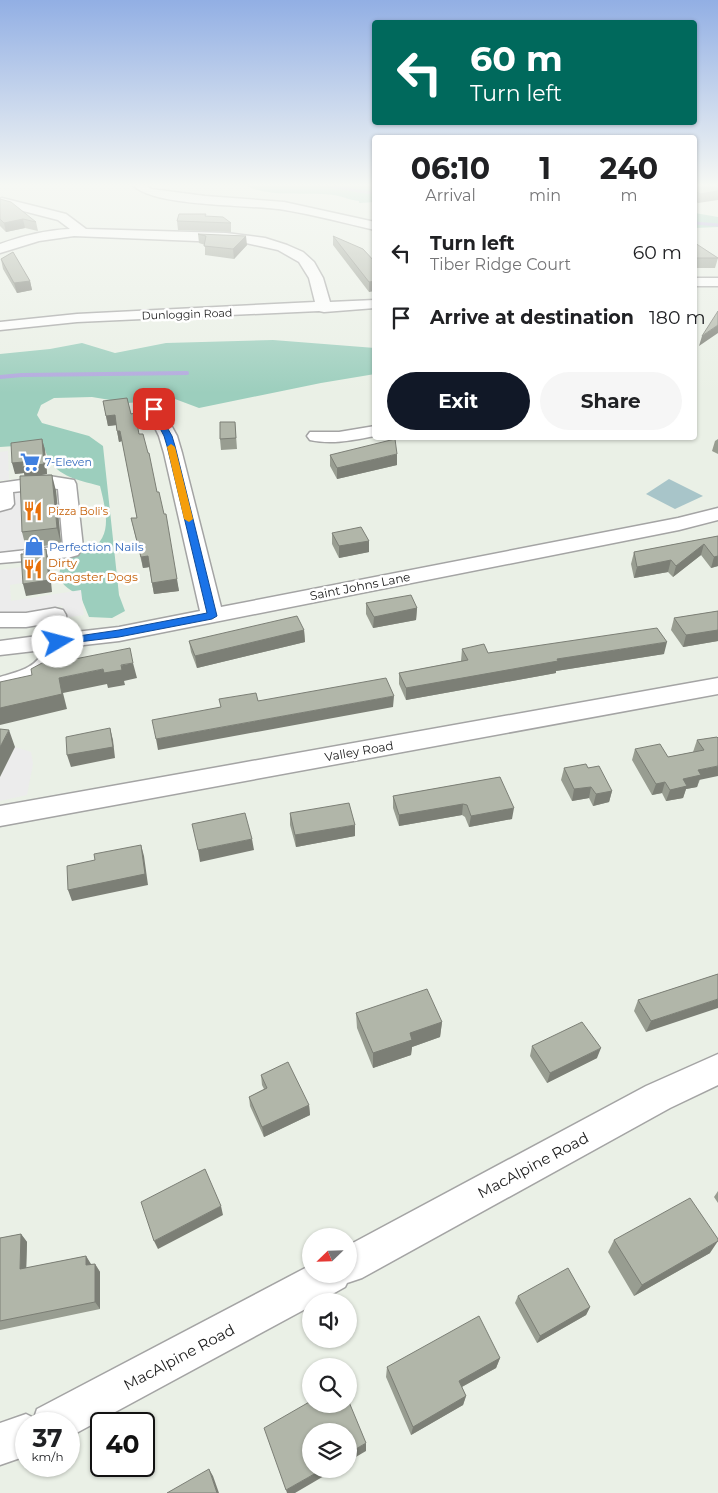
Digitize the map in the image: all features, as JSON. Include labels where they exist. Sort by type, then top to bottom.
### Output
[{"type":"street","points":[[294,254],[312,268],[324,308]]},
{"type":"street","points":[[697,282],[718,282]]},
{"type":"street","name":"Dunloggin Road","points":[[0,326],[77,318],[324,308],[372,304]]},
{"type":"street","points":[[154,409],[171,446],[212,616]]},
{"type":"street","points":[[316,436],[339,437],[372,432]]},
{"type":"street","points":[[0,505],[4,504],[4,488],[49,482],[67,484],[73,548],[71,551],[4,558]]},
{"type":"street","name":"Saint Johns Lane","points":[[0,648],[119,634],[671,525],[718,514]]},
{"type":"street","points":[[0,620],[26,620],[55,616],[58,642],[49,664],[38,674],[0,685]]},
{"type":"street","name":"Valley Road","points":[[0,816],[718,686]]},
{"type":"street","name":"MacAlpine Road","points":[[358,1260],[658,1097],[718,1069]]},
{"type":"street","name":"MacAlpine Road","points":[[74,1412],[315,1283]]},
{"type":"street","points":[[0,1444],[15,1438]]},
{"type":"green space","points":[[273,340],[372,348],[372,374],[199,408],[175,399],[128,403],[92,397],[54,398],[41,405],[37,415],[42,423],[89,436],[103,446],[119,595],[125,611],[112,618],[89,617],[80,595],[73,592],[61,580],[60,570],[65,556],[88,550],[102,538],[105,530],[106,513],[100,486],[67,476],[54,466],[45,450],[30,445],[0,447],[0,354],[50,349],[82,343],[115,353],[166,343]]},
{"type":"shaded area","points":[[8,451],[9,480],[0,480],[0,452]]},
{"type":"shaded area","points":[[669,479],[703,496],[675,509],[646,494]]},
{"type":"shaded area","points":[[0,489],[25,490],[27,550],[13,552],[0,562]]},
{"type":"shaded area","points":[[21,567],[22,583],[10,585],[11,601],[81,590],[84,615],[64,618],[62,606],[0,616],[0,570]]},
{"type":"shaded area","points":[[15,747],[31,752],[33,764],[27,795],[0,801],[0,777]]},
{"type":"building","points":[[14,254],[30,281],[14,283],[1,259]]},
{"type":"building","points":[[347,254],[367,254],[372,259],[372,282],[369,282]]},
{"type":"building","points":[[697,254],[711,254],[718,258],[697,258]]},
{"type":"building","points":[[718,311],[718,325],[702,336]]},
{"type":"building","points":[[127,398],[131,414],[135,413],[139,434],[143,434],[157,492],[159,492],[164,514],[166,514],[177,579],[152,583],[148,556],[141,557],[131,518],[137,518],[120,431],[117,431],[115,415],[106,416],[103,401]]},
{"type":"building","points":[[220,422],[235,422],[236,438],[220,439]]},
{"type":"building","points":[[42,439],[44,464],[22,467],[23,462],[12,463],[11,443]]},
{"type":"building","points":[[391,440],[395,440],[397,454],[337,468],[330,455]]},
{"type":"building","points":[[52,475],[57,528],[22,532],[20,476]]},
{"type":"building","points":[[361,527],[369,541],[339,546],[332,533]]},
{"type":"building","points":[[718,536],[718,556],[714,557],[704,544],[676,566],[671,560],[637,567],[634,552]]},
{"type":"building","points":[[46,549],[49,580],[23,584],[21,554],[24,554],[24,551]]},
{"type":"building","points":[[411,595],[417,608],[374,617],[366,603]]},
{"type":"building","points":[[718,611],[718,630],[686,635],[674,618]]},
{"type":"building","points":[[297,616],[304,630],[195,656],[189,641]]},
{"type":"building","points":[[657,628],[667,642],[557,659],[558,661],[406,688],[399,673],[468,660],[462,649],[484,644],[488,653]]},
{"type":"building","points":[[130,648],[133,663],[121,665],[122,670],[104,673],[103,669],[59,678],[62,694],[0,708],[0,682],[32,675],[31,669],[42,663],[55,660],[55,663]]},
{"type":"building","points":[[386,678],[394,696],[156,739],[152,720],[221,707],[219,699],[256,693],[258,701]]},
{"type":"building","points":[[110,728],[113,747],[67,755],[66,737]]},
{"type":"building","points":[[0,729],[9,730],[0,747]]},
{"type":"building","points":[[717,737],[718,766],[698,770],[701,775],[683,779],[687,786],[670,790],[665,782],[656,784],[635,749],[660,744],[668,757],[704,750],[697,740]]},
{"type":"building","points":[[586,764],[588,768],[599,766],[612,791],[596,794],[591,787],[574,789],[564,768]]},
{"type":"building","points":[[500,777],[514,808],[471,816],[467,805],[463,804],[399,815],[393,796]]},
{"type":"building","points":[[349,803],[355,825],[295,835],[290,813]]},
{"type":"building","points":[[245,813],[252,839],[198,850],[192,824]]},
{"type":"building","points":[[141,845],[145,874],[68,890],[67,866],[95,860],[94,854]]},
{"type":"building","points":[[718,974],[718,999],[651,1021],[638,1000]]},
{"type":"building","points":[[427,989],[442,1022],[410,1033],[412,1040],[373,1053],[356,1013]]},
{"type":"building","points":[[582,1022],[601,1048],[550,1073],[532,1046]]},
{"type":"building","points":[[288,1062],[309,1105],[262,1127],[249,1097],[267,1088],[261,1075]]},
{"type":"building","points":[[205,1169],[221,1206],[154,1241],[141,1202]]},
{"type":"building","points":[[690,1198],[718,1241],[642,1285],[614,1240]]},
{"type":"building","points":[[21,1234],[20,1269],[86,1256],[86,1265],[95,1264],[95,1302],[0,1321],[0,1238]]},
{"type":"building","points":[[568,1268],[590,1307],[540,1336],[518,1296]]},
{"type":"building","points":[[479,1316],[500,1358],[459,1381],[466,1396],[413,1427],[387,1367]]},
{"type":"building","points":[[302,1406],[302,1413],[354,1413],[366,1443],[357,1448],[357,1423],[302,1423],[302,1478],[307,1478],[286,1490],[264,1428]]},
{"type":"building","points":[[209,1469],[217,1493],[167,1493]]},
{"type":"waterway","points":[[0,377],[22,375],[187,373]]},
{"type":"slow traffic","points":[[171,447],[189,519]]},
{"type":"place","name":"7-Eleven","points":[[30,462]]},
{"type":"place","name":"Pizza Boli's","points":[[33,511]]},
{"type":"place","name":"Perfection Nails","points":[[34,546]]},
{"type":"place","name":"Dirty Gangster Dogs","points":[[33,569]]},
{"type":"route","points":[[58,642],[119,634],[212,616],[171,446],[154,409]]}]
